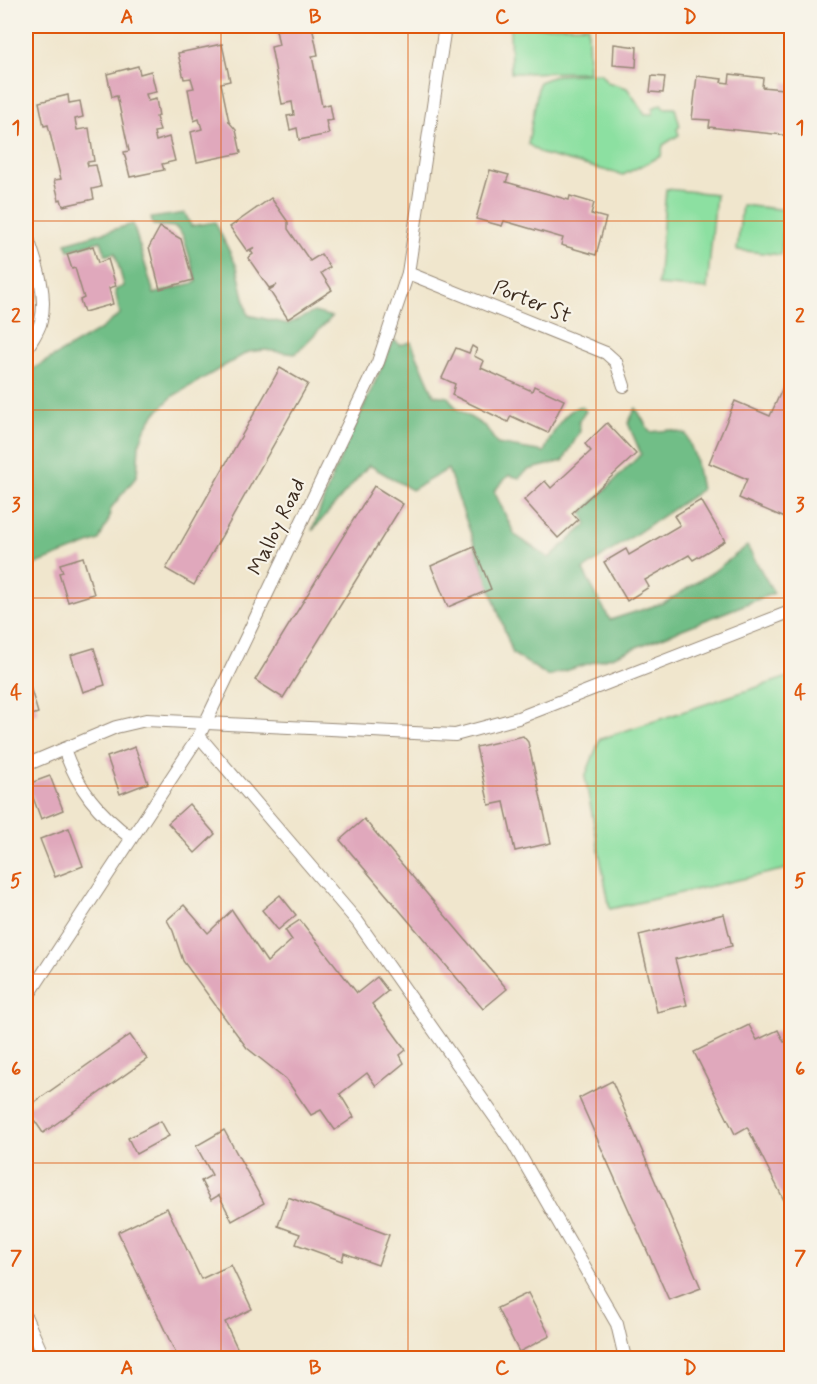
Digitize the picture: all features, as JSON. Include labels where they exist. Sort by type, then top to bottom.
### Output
[{"type":"lane","name":"Malloy Road","points":[[26,999],[199,736],[378,362],[408,273],[445,26]]},
{"type":"lane","points":[[26,233],[44,298],[41,323],[26,350]]},
{"type":"lane","name":"Porter St","points":[[408,273],[606,353],[616,362],[624,386]]},
{"type":"lane","points":[[26,765],[116,727],[146,720],[206,721],[455,735],[518,718],[792,611]]},
{"type":"lane","points":[[199,736],[357,921],[513,1143],[617,1324],[625,1359]]},
{"type":"lane","points":[[64,749],[84,794],[96,810],[132,838]]},
{"type":"lane","points":[[26,1318],[44,1359]]},
{"type":"green space","points":[[588,26],[589,72],[511,73],[510,27]]},
{"type":"green space","points":[[600,73],[607,82],[627,88],[645,114],[653,114],[653,108],[661,104],[664,108],[675,108],[680,126],[677,129],[679,135],[663,145],[661,156],[623,175],[542,154],[528,144],[539,82],[557,75]]},
{"type":"green space","points":[[666,189],[716,194],[707,289],[658,285]]},
{"type":"green space","points":[[742,205],[786,210],[781,255],[737,250]]},
{"type":"green space","points":[[185,213],[191,226],[215,222],[237,267],[248,315],[288,324],[314,312],[332,317],[295,354],[265,350],[248,352],[173,396],[153,416],[145,429],[139,445],[137,476],[111,508],[109,519],[99,540],[26,568],[26,373],[101,329],[120,314],[115,290],[124,286],[115,253],[106,255],[101,241],[69,250],[66,243],[133,224],[154,294],[197,282],[183,235],[175,227],[153,225],[151,218]]},
{"type":"green space","points":[[394,340],[400,345],[411,342],[434,395],[448,397],[457,409],[486,427],[497,444],[544,452],[558,424],[568,413],[581,406],[586,411],[579,421],[580,431],[563,461],[528,470],[519,478],[509,475],[494,491],[515,535],[549,558],[587,524],[582,513],[641,454],[628,423],[636,408],[650,432],[670,430],[686,434],[695,457],[701,490],[583,570],[610,620],[666,602],[713,572],[747,546],[774,593],[614,656],[548,676],[513,654],[448,469],[412,490],[369,465],[312,531],[333,475]]},
{"type":"green space","points":[[791,676],[791,868],[610,909],[585,777],[600,739]]},
{"type":"building","points":[[312,26],[318,55],[312,56],[322,106],[330,104],[333,120],[326,121],[329,134],[299,140],[297,128],[290,130],[287,116],[294,115],[292,102],[282,104],[271,47],[279,45],[276,30]]},
{"type":"building","points":[[222,44],[230,81],[221,83],[229,122],[236,130],[241,153],[197,162],[191,132],[202,129],[199,119],[194,121],[188,89],[194,88],[191,78],[184,79],[178,53]]},
{"type":"building","points":[[614,44],[637,47],[636,67],[613,65]]},
{"type":"building","points":[[138,66],[140,74],[151,71],[156,92],[146,94],[148,101],[156,99],[159,116],[156,117],[160,131],[154,132],[156,141],[169,137],[175,161],[162,164],[164,170],[130,177],[124,152],[129,151],[117,96],[112,97],[107,74]]},
{"type":"building","points":[[730,74],[763,78],[762,87],[783,89],[784,82],[792,83],[792,136],[709,127],[710,120],[692,119],[697,76],[722,79],[721,82],[729,83]]},
{"type":"building","points":[[652,76],[665,77],[663,93],[650,92]]},
{"type":"building","points":[[68,95],[69,103],[80,101],[83,117],[75,119],[77,130],[89,128],[94,161],[87,162],[88,166],[96,165],[101,187],[92,189],[94,199],[63,206],[61,199],[59,200],[54,180],[61,179],[48,125],[44,126],[39,102]]},
{"type":"building","points":[[490,170],[509,175],[506,182],[569,200],[570,196],[594,203],[591,214],[606,218],[596,255],[561,245],[563,238],[504,221],[502,226],[476,219]]},
{"type":"building","points":[[271,198],[288,222],[288,229],[310,261],[321,254],[330,267],[321,273],[332,290],[288,319],[269,290],[277,285],[269,288],[248,258],[253,254],[250,250],[255,247],[247,251],[230,227]]},
{"type":"building","points":[[160,227],[181,239],[193,280],[160,289],[149,247]]},
{"type":"building","points":[[93,246],[98,263],[108,259],[116,286],[109,288],[113,304],[84,312],[80,300],[84,298],[75,268],[72,269],[67,254]]},
{"type":"building","points":[[472,346],[477,349],[474,356],[484,361],[481,368],[532,391],[534,386],[564,400],[548,433],[511,416],[508,422],[452,395],[455,384],[442,378],[456,348],[469,353]]},
{"type":"building","points":[[792,367],[792,521],[739,498],[747,479],[709,463],[735,401],[770,416]]},
{"type":"building","points":[[280,368],[308,384],[194,585],[166,569]]},
{"type":"building","points":[[607,423],[636,454],[572,513],[578,520],[558,538],[524,500],[545,481],[551,488],[591,451],[585,444]]},
{"type":"building","points":[[374,486],[403,504],[283,698],[255,680]]},
{"type":"building","points":[[701,500],[725,541],[693,560],[689,555],[645,580],[649,587],[627,601],[604,562],[626,549],[629,555],[680,525],[674,516]]},
{"type":"building","points":[[474,547],[491,589],[448,607],[431,566]]},
{"type":"building","points":[[83,557],[94,594],[68,602],[59,573],[63,572],[60,564]]},
{"type":"building","points":[[94,648],[105,685],[83,692],[71,655]]},
{"type":"building","points":[[26,673],[38,713],[26,717]]},
{"type":"building","points":[[523,736],[528,742],[551,843],[515,851],[504,802],[489,805],[476,747]]},
{"type":"building","points":[[135,747],[148,783],[120,794],[107,757]]},
{"type":"building","points":[[50,776],[63,810],[41,819],[28,784]]},
{"type":"building","points":[[189,804],[215,834],[195,853],[168,823]]},
{"type":"building","points":[[364,819],[507,989],[483,1009],[340,840]]},
{"type":"building","points":[[69,828],[83,866],[55,877],[40,839]]},
{"type":"building","points":[[280,895],[296,915],[278,930],[262,910]]},
{"type":"building","points":[[184,905],[208,933],[232,910],[267,962],[292,940],[285,930],[300,920],[357,993],[377,977],[388,991],[372,1004],[406,1050],[400,1055],[404,1063],[376,1086],[367,1073],[340,1094],[354,1117],[335,1130],[321,1110],[311,1115],[286,1079],[247,1048],[183,961],[167,920]]},
{"type":"building","points":[[724,914],[732,946],[675,959],[687,1005],[657,1012],[639,935]]},
{"type":"building","points":[[749,1025],[757,1040],[778,1030],[784,1042],[792,1039],[792,1216],[747,1127],[735,1134],[694,1052]]},
{"type":"building","points":[[130,1035],[147,1059],[43,1133],[26,1108]]},
{"type":"building","points":[[612,1081],[701,1288],[669,1300],[579,1098]]},
{"type":"building","points":[[161,1121],[169,1136],[136,1154],[128,1138]]},
{"type":"building","points":[[224,1130],[264,1203],[232,1221],[219,1195],[211,1200],[201,1181],[212,1175],[196,1146]]},
{"type":"building","points":[[288,1197],[389,1235],[378,1265],[344,1253],[342,1261],[296,1244],[300,1234],[278,1226]]},
{"type":"building","points":[[167,1208],[201,1279],[231,1265],[252,1309],[225,1322],[242,1358],[178,1358],[118,1232]]},
{"type":"building","points":[[528,1293],[550,1336],[519,1352],[497,1308]]}]
